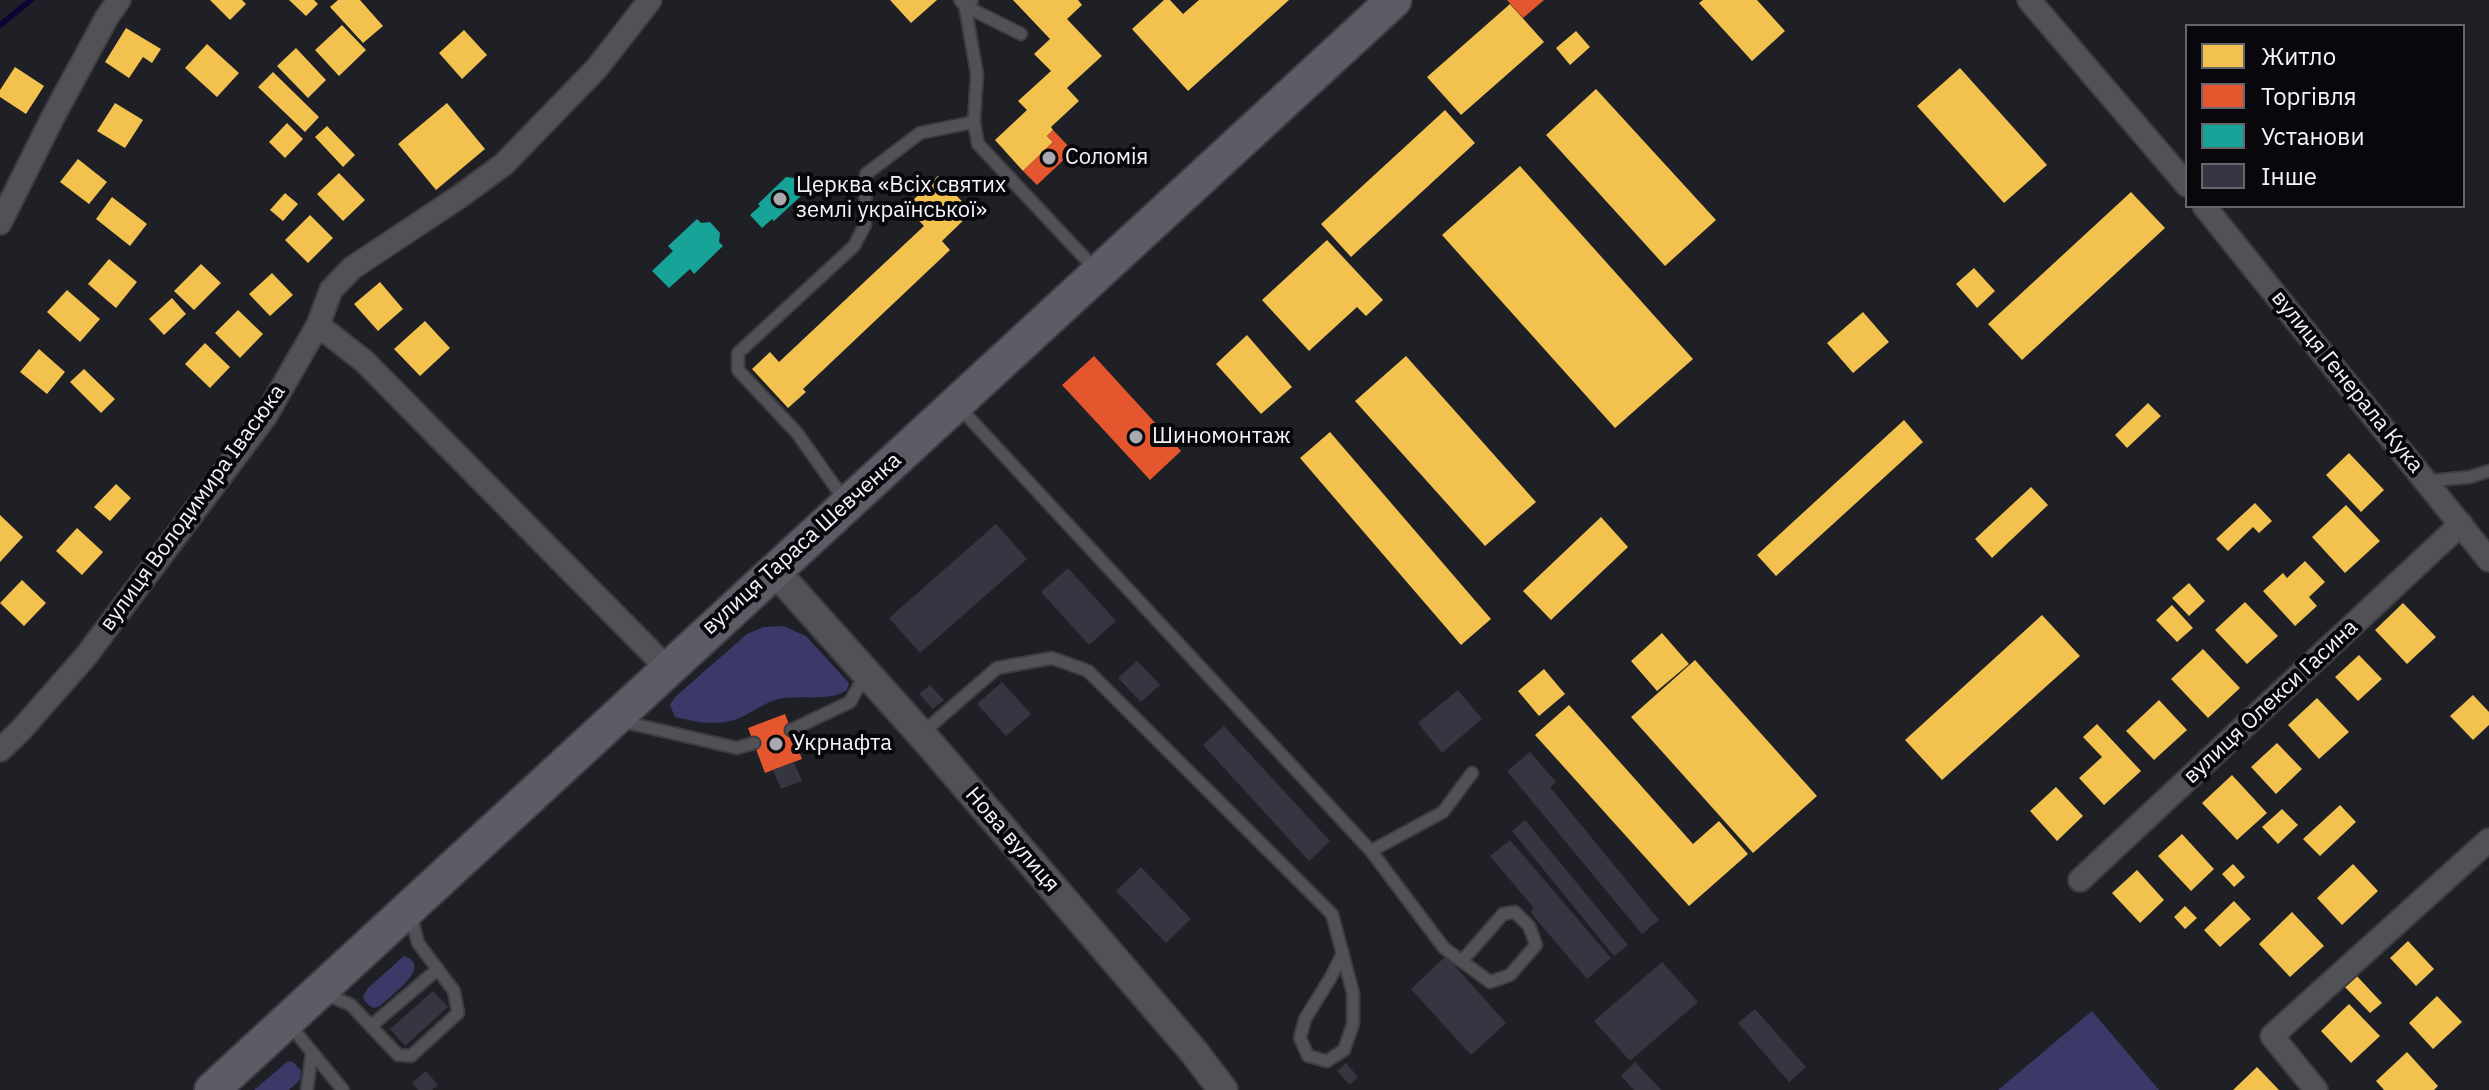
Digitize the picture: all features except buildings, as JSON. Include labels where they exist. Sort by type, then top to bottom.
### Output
[{"type":"main road","name":"вулиця Тараса Шевченка","points":[[212,1090],[667,668],[785,582],[847,503],[1381,8]]},
{"type":"street","points":[[0,223],[61,102],[119,0]]},
{"type":"street","name":"вулиця Володимира Івасюка","points":[[0,750],[86,656],[255,430],[318,325],[331,290],[352,268],[504,164],[597,68],[650,0]]},
{"type":"street","points":[[2029,0],[2185,183]]},
{"type":"street","name":"вулиця Генерала Кука","points":[[2206,208],[2489,560]]},
{"type":"street","points":[[318,325],[365,362],[667,668]]},
{"type":"street","name":"вулиця Олекси Гасина","points":[[2080,880],[2461,524]]},
{"type":"street","name":"Нова вулиця","points":[[785,582],[921,734],[1194,1052],[1223,1090]]},
{"type":"street","points":[[2316,1090],[2272,1036],[2489,840]]},
{"type":"lane","points":[[966,2],[1021,34]]},
{"type":"lane","points":[[966,2],[977,74],[974,122],[978,144],[1098,273]]},
{"type":"lane","points":[[847,503],[797,433],[738,370],[738,353],[854,246],[865,225],[863,198],[866,174],[920,133],[974,122]]},
{"type":"lane","points":[[956,403],[1371,851],[1444,948],[1490,982],[1510,975],[1536,945],[1529,926],[1515,912],[1503,914],[1462,961]]},
{"type":"lane","points":[[2428,481],[2470,477],[2489,471]]},
{"type":"lane","points":[[921,734],[997,668],[1052,658],[1088,671],[1332,914],[1343,953],[1353,993],[1353,1024],[1344,1050],[1327,1061],[1308,1056],[1300,1038],[1313,1002],[1343,953]]},
{"type":"lane","points":[[791,730],[850,702],[866,673]]},
{"type":"lane","points":[[612,719],[737,748],[754,743]]},
{"type":"lane","points":[[1371,851],[1443,812],[1472,773]]},
{"type":"lane","points":[[318,991],[351,1005],[398,1055],[411,1056],[458,1013],[454,991],[418,943],[408,908]]},
{"type":"lane","points":[[371,1026],[438,969]]},
{"type":"lane","points":[[287,1021],[343,1090]]},
{"type":"lane","points":[[307,1090],[312,1052]]},
{"type":"shaded area","points":[[783,626],[806,636],[849,683],[847,690],[824,697],[779,699],[727,722],[701,722],[675,717],[670,705],[675,697],[747,634],[764,627]]},
{"type":"shaded area","points":[[404,956],[412,961],[412,973],[393,995],[373,1008],[363,997],[368,988]]},
{"type":"shaded area","points":[[2092,1011],[2159,1090],[1998,1090]]},
{"type":"shaded area","points":[[288,1061],[301,1071],[300,1080],[289,1090],[254,1090]]},
{"type":"waterway","points":[[0,25],[31,0]]},
{"type":"place","name":"Соломiя","points":[[1049,158]]},
{"type":"place","name":"Церква «Всіх святих землі української»","points":[[780,199]]},
{"type":"place","name":"Шиномонтаж","points":[[1136,437]]},
{"type":"place","name":"Укрнафта","points":[[776,744]]}]
